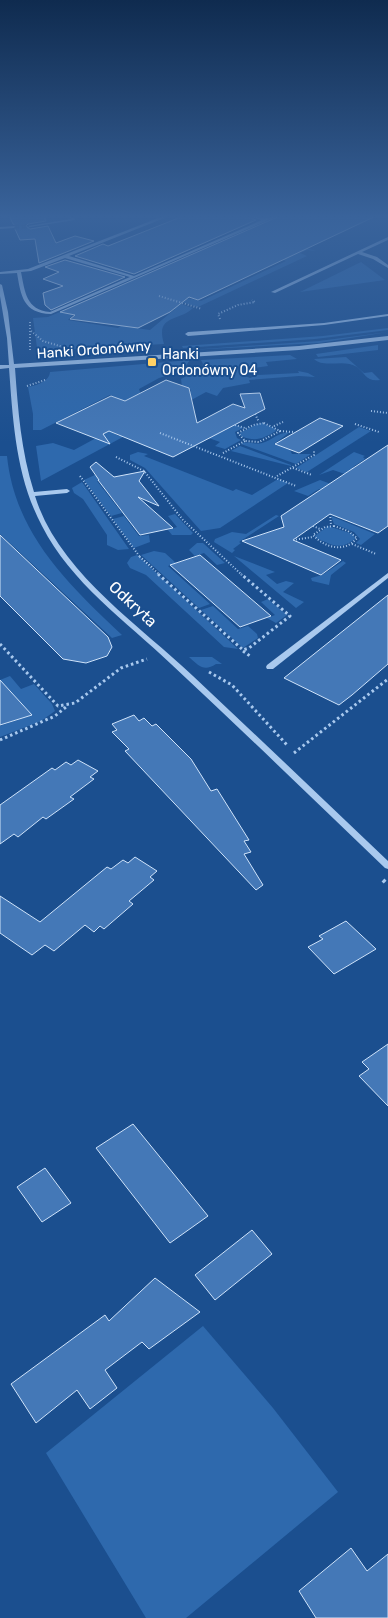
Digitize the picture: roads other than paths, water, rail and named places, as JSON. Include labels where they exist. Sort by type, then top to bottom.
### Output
[{"type":"street","name":"Odkryta","points":[[1,291],[11,344],[11,366],[23,469],[30,494],[50,536],[81,577],[192,678],[388,866]]},
{"type":"street","points":[[22,291],[24,300],[36,311],[47,313],[59,310],[103,291]]},
{"type":"street","points":[[188,334],[324,324],[388,316]]},
{"type":"street","name":"Hanki Ordonówny","points":[[0,367],[299,348],[388,338]]},
{"type":"street","points":[[270,667],[388,575]]},
{"type":"lane","points":[[30,494],[67,491]]},
{"type":"place","name":"Hanki Ordonówny 04","points":[[152,362]]}]
